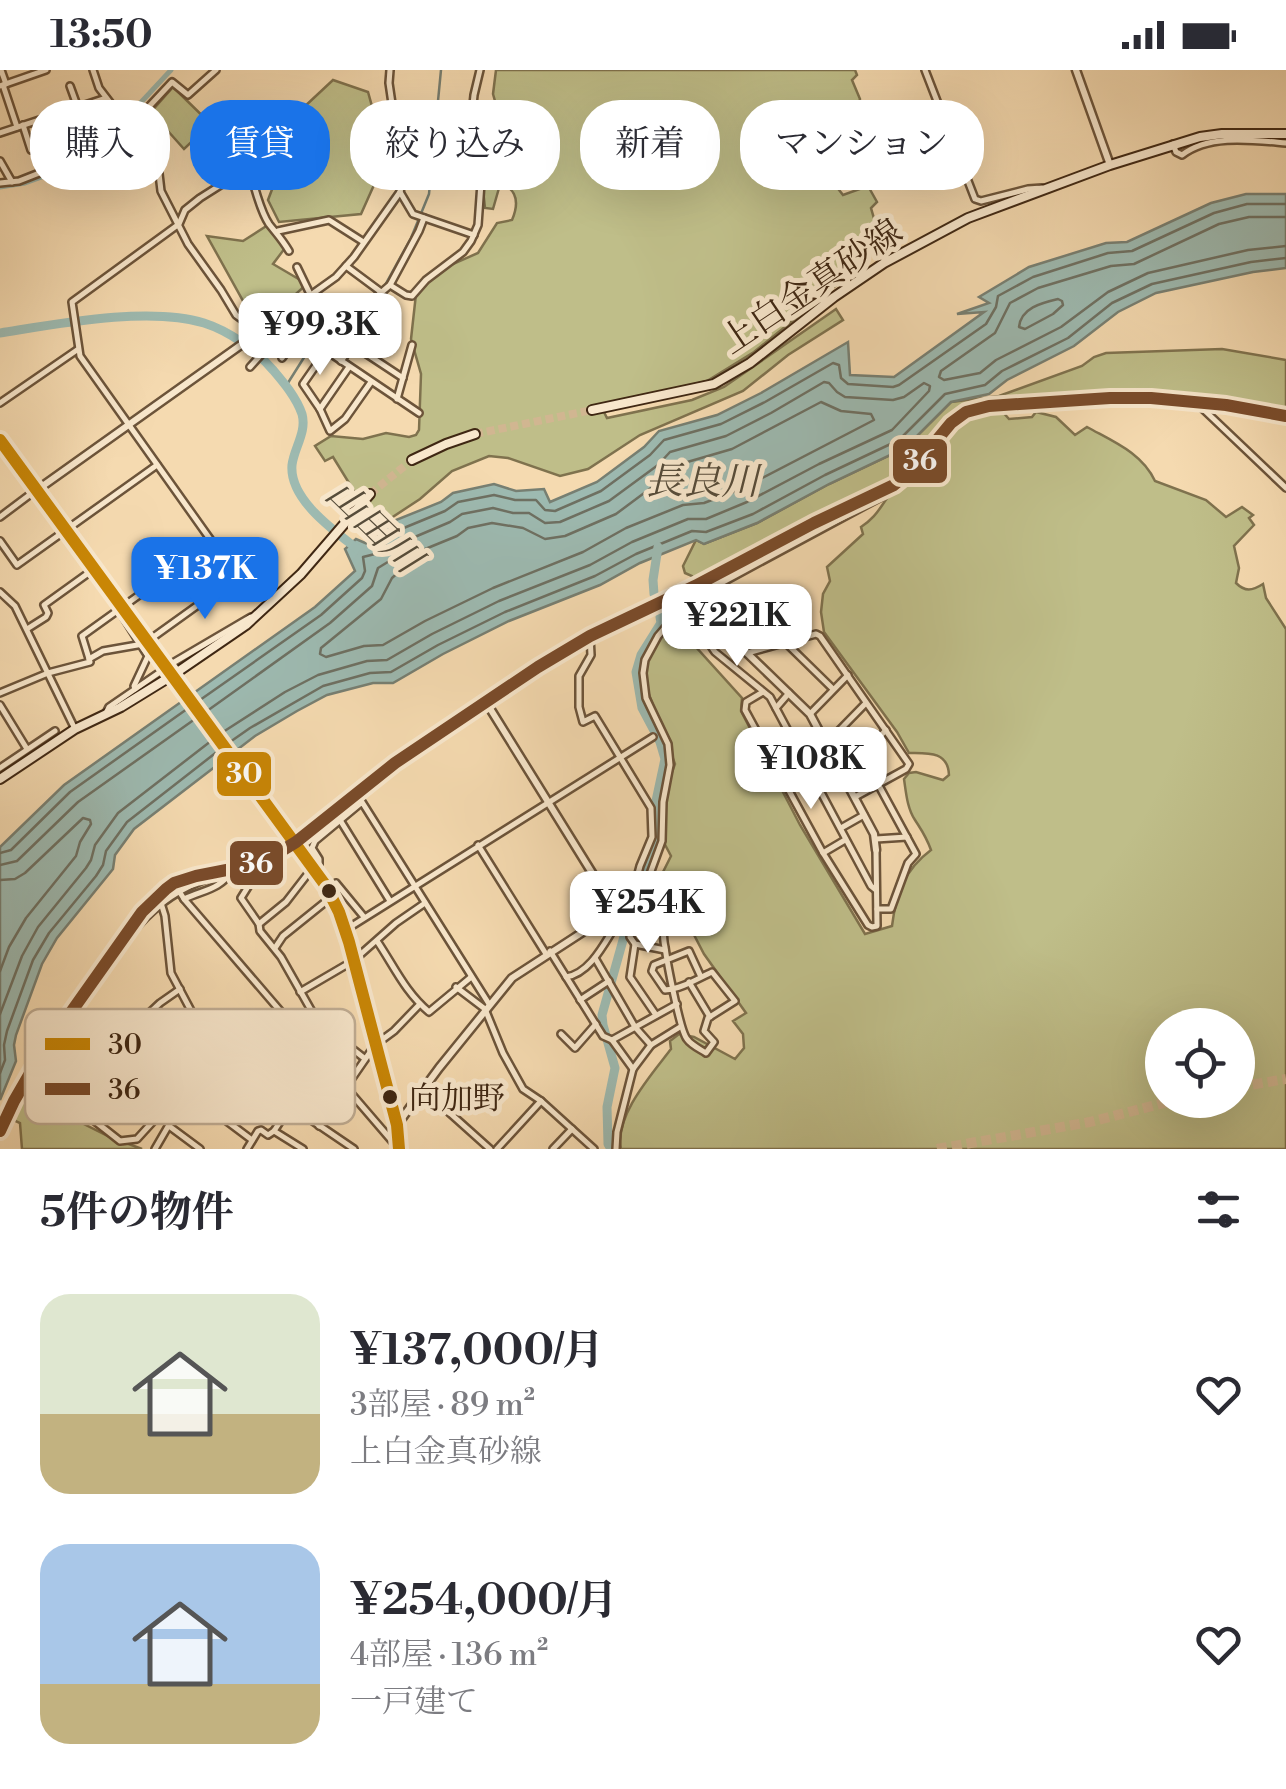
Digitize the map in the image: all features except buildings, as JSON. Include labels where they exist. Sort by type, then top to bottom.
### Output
[{"type":"main road","name":"上白金真砂線","points":[[592,410],[714,384],[750,363],[884,263],[968,218],[1173,144],[1222,134],[1286,134]]},
{"type":"main road","points":[[412,460],[475,434]]},
{"type":"main road","points":[[0,440],[5,456],[66,530],[296,842],[332,897],[354,960],[397,1125],[399,1149]]},
{"type":"main road","points":[[0,778],[75,729],[108,714],[264,609],[302,574],[370,494]]},
{"type":"street","points":[[1,70],[3,85],[30,146]]},
{"type":"street","points":[[3,85],[46,70]]},
{"type":"street","points":[[93,70],[106,98],[100,100]]},
{"type":"street","points":[[155,100],[172,82],[188,95],[216,70]]},
{"type":"street","points":[[0,517],[311,296],[346,266],[400,192],[403,180],[390,70]]},
{"type":"street","points":[[390,284],[412,296],[463,252],[474,236],[481,202],[472,115],[480,70]]},
{"type":"street","points":[[925,70],[975,199],[1050,188]]},
{"type":"street","points":[[1076,70],[1110,165]]},
{"type":"street","points":[[70,86],[77,100]]},
{"type":"street","points":[[0,134],[30,123]]},
{"type":"street","points":[[1173,144],[1182,155],[1191,147],[1210,143],[1266,139],[1286,143]]},
{"type":"street","points":[[0,161],[12,182]]},
{"type":"street","points":[[0,183],[30,176]]},
{"type":"street","points":[[162,190],[188,244],[236,315],[255,335]]},
{"type":"street","points":[[152,638],[237,577],[80,356],[72,302],[179,224],[185,210],[213,190]]},
{"type":"street","points":[[257,190],[270,225],[278,230],[289,250]]},
{"type":"street","points":[[400,192],[413,214],[474,236]]},
{"type":"street","points":[[251,365],[288,326],[324,328],[348,320],[381,292],[390,284],[419,231],[421,217]]},
{"type":"street","points":[[278,230],[329,220],[364,242]]},
{"type":"street","points":[[346,266],[381,292]]},
{"type":"street","points":[[297,267],[311,296]]},
{"type":"street","points":[[278,318],[419,414]]},
{"type":"street","points":[[314,343],[324,328]]},
{"type":"street","points":[[282,358],[300,334]]},
{"type":"street","points":[[341,361],[353,345],[403,378]]},
{"type":"street","points":[[397,399],[412,345]]},
{"type":"street","points":[[0,403],[78,350]]},
{"type":"street","points":[[326,351],[303,384],[330,431],[345,419],[371,382]]},
{"type":"street","points":[[320,409],[349,366]]},
{"type":"street","points":[[989,406],[1110,398],[1200,402],[1286,416]]},
{"type":"street","points":[[1200,402],[1286,488]]},
{"type":"street","points":[[74,1009],[156,896],[261,862],[296,842],[395,763],[538,667],[590,636],[885,489],[912,470],[951,422],[958,420]]},
{"type":"street","points":[[0,541],[16,564],[157,465]]},
{"type":"street","points":[[656,605],[673,603],[704,590],[880,497],[885,489]]},
{"type":"street","points":[[89,659],[82,636],[212,542]]},
{"type":"street","points":[[27,629],[46,616],[44,605],[94,569]]},
{"type":"street","points":[[704,590],[747,653],[810,714],[855,797],[876,839],[877,926],[870,927],[823,853],[745,710],[746,702],[763,692]]},
{"type":"street","points":[[0,592],[27,629],[75,729]]},
{"type":"street","points":[[0,608],[8,598]]},
{"type":"street","points":[[690,616],[711,600]]},
{"type":"street","points":[[636,897],[662,840],[670,764],[668,744],[646,698],[643,672],[650,649],[683,607],[715,652],[770,698],[876,890]]},
{"type":"street","points":[[120,608],[148,656],[136,689]]},
{"type":"street","points":[[590,636],[591,654],[579,676],[583,722],[595,716],[649,803],[652,822],[652,837],[640,866],[630,937],[635,944],[665,950]]},
{"type":"street","points":[[747,653],[820,636],[910,764],[855,797]]},
{"type":"street","points":[[786,643],[833,689]]},
{"type":"street","points":[[0,693],[48,673],[90,662],[104,651],[142,645]]},
{"type":"street","points":[[108,714],[109,707],[136,689],[172,673]]},
{"type":"street","points":[[810,714],[848,675]]},
{"type":"street","points":[[776,708],[789,693]]},
{"type":"street","points":[[388,1138],[512,978],[610,915],[612,910],[612,904],[486,702]]},
{"type":"street","points":[[826,744],[866,702]]},
{"type":"street","points":[[0,704],[28,750]]},
{"type":"street","points":[[843,774],[886,730]]},
{"type":"street","points":[[0,768],[55,731]]},
{"type":"street","points":[[345,929],[654,736]]},
{"type":"street","points":[[807,767],[832,754]]},
{"type":"street","points":[[876,909],[891,909],[908,863],[916,854],[878,784]]},
{"type":"street","points":[[318,865],[312,848],[315,841],[362,802],[487,1007],[503,1053],[520,1084],[594,1149]]},
{"type":"street","points":[[840,829],[864,815]]},
{"type":"street","points":[[340,820],[390,900]]},
{"type":"street","points":[[876,839],[907,836]]},
{"type":"street","points":[[823,853],[846,840]]},
{"type":"street","points":[[478,846],[596,1024],[633,1068]]},
{"type":"street","points":[[184,899],[210,891],[234,869]]},
{"type":"street","points":[[234,869],[241,874],[270,869],[251,882],[241,898],[309,1009]]},
{"type":"street","points":[[259,924],[286,902],[310,872]]},
{"type":"street","points":[[336,883],[364,916]]},
{"type":"street","points":[[176,887],[278,1009]]},
{"type":"street","points":[[118,948],[176,887]]},
{"type":"street","points":[[612,910],[636,897],[648,896],[662,922],[665,950],[668,961],[674,989],[677,1004],[682,1026],[687,1040],[706,1053],[714,1042],[704,1028],[710,1017],[735,1001],[712,972],[701,977],[689,982],[674,989],[665,990],[652,971],[654,966],[668,961],[689,951],[701,977]]},
{"type":"street","points":[[274,948],[283,936],[332,897]]},
{"type":"street","points":[[300,992],[354,960],[425,903]]},
{"type":"street","points":[[160,904],[165,916],[171,973],[190,1009]]},
{"type":"street","points":[[566,977],[578,974],[595,958],[614,930]]},
{"type":"street","points":[[377,941],[399,978],[420,1004],[432,1011],[470,977]]},
{"type":"street","points":[[635,944],[630,977],[656,1015]]},
{"type":"street","points":[[595,958],[651,1045]]},
{"type":"street","points":[[689,982],[710,1017]]},
{"type":"street","points":[[580,1000],[611,985]]},
{"type":"street","points":[[456,987],[487,1007]]},
{"type":"street","points":[[154,1009],[180,989]]},
{"type":"street","points":[[355,1072],[375,1045],[394,1032],[420,1004]]},
{"type":"street","points":[[608,1039],[677,1004]]},
{"type":"street","points":[[562,1034],[575,1048],[596,1024]]},
{"type":"street","points":[[616,1149],[616,1132],[633,1068],[651,1045],[682,1026]]},
{"type":"street","points":[[355,1051],[364,1058]]},
{"type":"street","points":[[0,1131],[25,1082]]},
{"type":"street","points":[[423,1090],[490,1149]]},
{"type":"street","points":[[355,1099],[399,1149]]},
{"type":"street","points":[[497,1149],[540,1101]]},
{"type":"street","points":[[99,1124],[120,1140],[138,1139],[151,1124]]},
{"type":"street","points":[[231,1124],[252,1140]]},
{"type":"street","points":[[247,1149],[258,1131],[268,1135],[278,1124]]},
{"type":"street","points":[[316,1124],[352,1149]]},
{"type":"street","points":[[155,1149],[169,1126],[200,1149]]},
{"type":"street","points":[[553,1149],[572,1129]]},
{"type":"street","points":[[274,1131],[303,1149]]},
{"type":"shaded area","points":[[496,70],[855,70],[857,75],[852,80],[860,100],[740,100],[740,190],[839,190],[843,195],[870,190],[877,202],[871,208],[875,222],[855,270],[754,352],[707,381],[603,410],[607,418],[692,400],[724,387],[836,309],[843,320],[788,355],[743,391],[640,435],[588,469],[560,476],[508,458],[489,456],[452,471],[420,499],[382,524],[357,496],[333,457],[325,461],[315,446],[331,436],[363,439],[386,433],[416,435],[421,374],[411,339],[416,294],[426,279],[478,253],[497,223],[512,220],[516,200],[511,190],[560,190],[560,100],[495,100]]},
{"type":"shaded area","points":[[333,80],[368,92],[370,100],[350,100],[350,190],[372,190],[361,214],[279,222],[268,200],[272,190],[330,190],[330,100],[312,100]]},
{"type":"shaded area","points":[[173,87],[190,104],[190,143],[184,149],[170,133],[170,100],[162,100]]},
{"type":"shaded area","points":[[483,190],[498,190],[493,209],[485,208]]},
{"type":"shaded area","points":[[271,223],[285,248],[273,264],[307,284],[258,328],[207,236],[243,241]]},
{"type":"shaded area","points":[[1222,349],[1286,360],[1286,412],[1157,395],[982,404],[956,417],[911,464],[887,482],[692,583],[692,576],[685,573],[683,566],[696,540],[704,544],[757,523],[905,448],[951,402],[999,396],[1082,366],[1106,353]]},
{"type":"shaded area","points":[[986,409],[1001,410],[1009,419],[1032,417],[1036,412],[1056,417],[1075,435],[1087,427],[1135,456],[1155,481],[1206,500],[1226,517],[1242,507],[1253,515],[1249,518],[1254,525],[1234,546],[1239,568],[1236,583],[1249,590],[1263,584],[1266,598],[1286,629],[1286,1149],[621,1149],[620,1136],[629,1109],[671,1049],[670,1041],[679,1034],[694,1037],[735,1059],[744,1048],[743,1034],[733,1021],[746,1013],[692,931],[669,933],[649,890],[671,856],[662,839],[661,801],[675,764],[644,681],[646,657],[666,626],[681,622],[689,630],[686,636],[742,698],[741,711],[800,825],[865,934],[892,926],[903,884],[931,850],[910,810],[904,779],[916,772],[943,780],[949,775],[948,767],[936,755],[909,753],[824,632],[823,594],[830,581],[827,567],[863,534],[861,527],[963,419]]},
{"type":"shaded area","points":[[22,1093],[25,1124],[84,1124],[142,1149],[22,1149],[20,1123],[9,1118]]},
{"type":"water","name":"長良川","points":[[1246,194],[1286,194],[1286,268],[1156,293],[1118,312],[1074,346],[1007,380],[989,394],[951,402],[905,448],[757,523],[704,544],[696,540],[640,563],[600,585],[509,621],[393,683],[373,683],[327,695],[255,736],[134,829],[115,855],[113,869],[57,938],[42,964],[16,1035],[16,1061],[0,1100],[0,847],[64,785],[315,607],[355,571],[345,549],[356,539],[372,546],[386,524],[441,502],[453,493],[494,484],[516,491],[544,489],[550,502],[597,482],[659,431],[717,415],[848,342],[850,375],[894,377],[984,312],[957,314],[989,303],[979,297],[1029,267],[1106,243],[1127,242],[1211,203]]},
{"type":"waterway","points":[[0,187],[25,183],[75,165],[171,70]]},
{"type":"waterway","points":[[286,386],[322,329],[384,287],[411,238],[429,194],[441,70]]},
{"type":"waterway","name":"山田川","points":[[0,333],[103,318],[157,316],[204,323],[232,336],[266,363],[289,390],[302,414],[303,427],[292,465],[298,491],[316,514],[360,551]]},
{"type":"waterway","points":[[654,594],[658,547]]},
{"type":"waterway","points":[[611,1149],[607,1107],[615,1068],[602,1015],[656,837],[656,801],[665,759],[642,708],[636,672],[641,655],[661,623],[660,617]]},
{"type":"tunnel","points":[[958,419],[966,412],[989,406]]},
{"type":"tunnel","points":[[475,434],[592,410]]},
{"type":"tunnel","points":[[370,494],[412,460]]},
{"type":"tunnel","points":[[1255,1084],[1286,1079]]},
{"type":"tunnel","points":[[937,1149],[1090,1122],[1145,1108]]},
{"type":"transit line","name":"36","points":[[73,1009],[142,912],[174,883],[252,865],[273,856],[395,763],[538,667],[590,636],[894,485],[966,412],[989,406],[1151,398],[1286,416]]},
{"type":"transit line","name":"30","points":[[0,440],[326,886],[349,942],[397,1125],[399,1149]]},
{"type":"transit line","name":"36","points":[[0,1131],[25,1082]]},
{"type":"place","name":"向加野","points":[[390,1097]]}]
